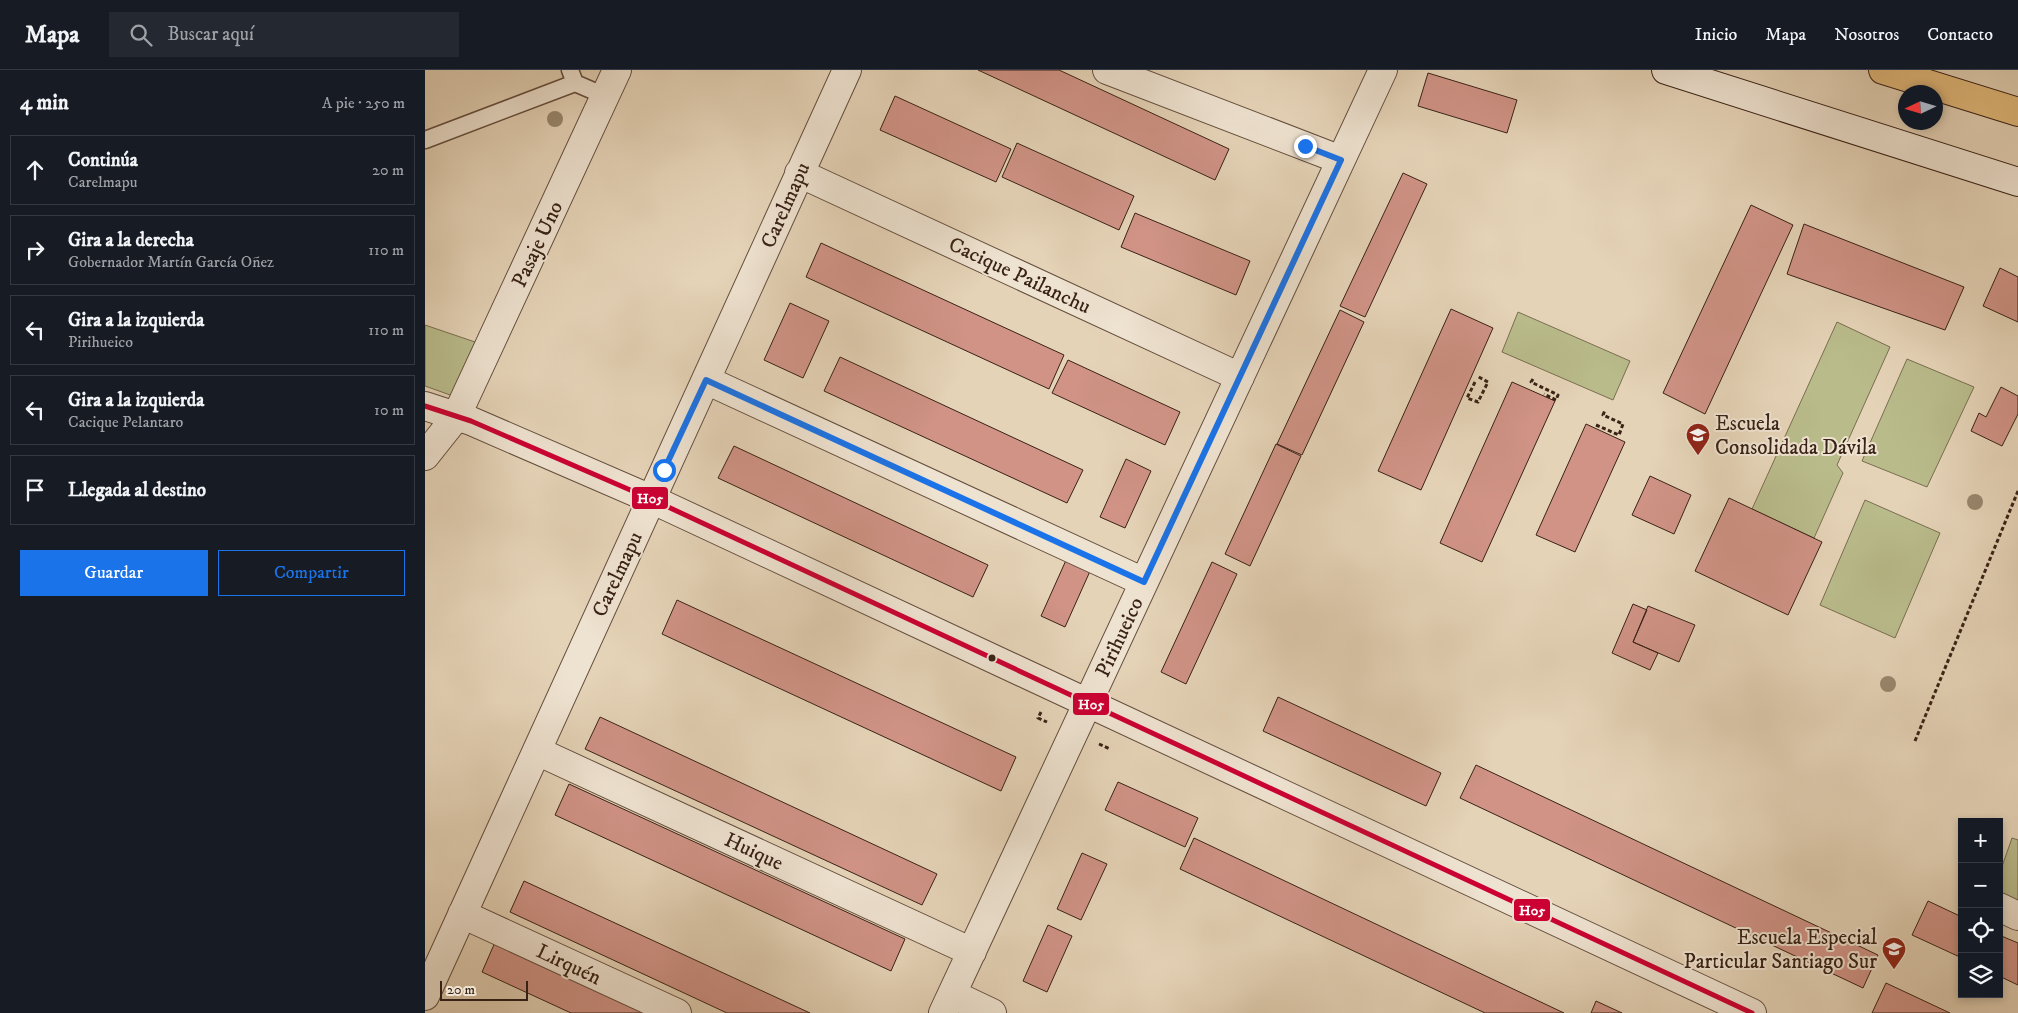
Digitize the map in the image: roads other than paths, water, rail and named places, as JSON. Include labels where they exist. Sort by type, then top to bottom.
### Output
[{"type":"highway","points":[[1883,70],[2018,112]]},
{"type":"street","name":"Pasaje Uno","points":[[425,456],[455,417],[617,70]]},
{"type":"street","name":"Carelmapu","points":[[425,996],[847,70]]},
{"type":"street","points":[[1107,70],[1341,160]]},
{"type":"street","name":"Pirihueico","points":[[948,1004],[1383,70]]},
{"type":"street","points":[[1666,70],[2018,182]]},
{"type":"street","name":"Cacique Pailanchu","points":[[799,173],[1240,377]]},
{"type":"street","points":[[706,380],[1144,582]]},
{"type":"street","points":[[425,406],[471,422],[651,499],[1750,1013]]},
{"type":"street","name":"Huique","points":[[537,751],[972,952]]},
{"type":"street","points":[[2003,910],[2018,916]]},
{"type":"street","name":"Lirquén","points":[[462,914],[677,1013]]},
{"type":"street","points":[[948,1004],[992,1013]]},
{"type":"lane","points":[[425,140],[572,76],[605,96]]},
{"type":"place","name":"Escuela Consolidada Dávila","points":[[1698,456]]},
{"type":"place","name":"Escuela Especial Particular Santiago Sur","points":[[1894,970]]}]
